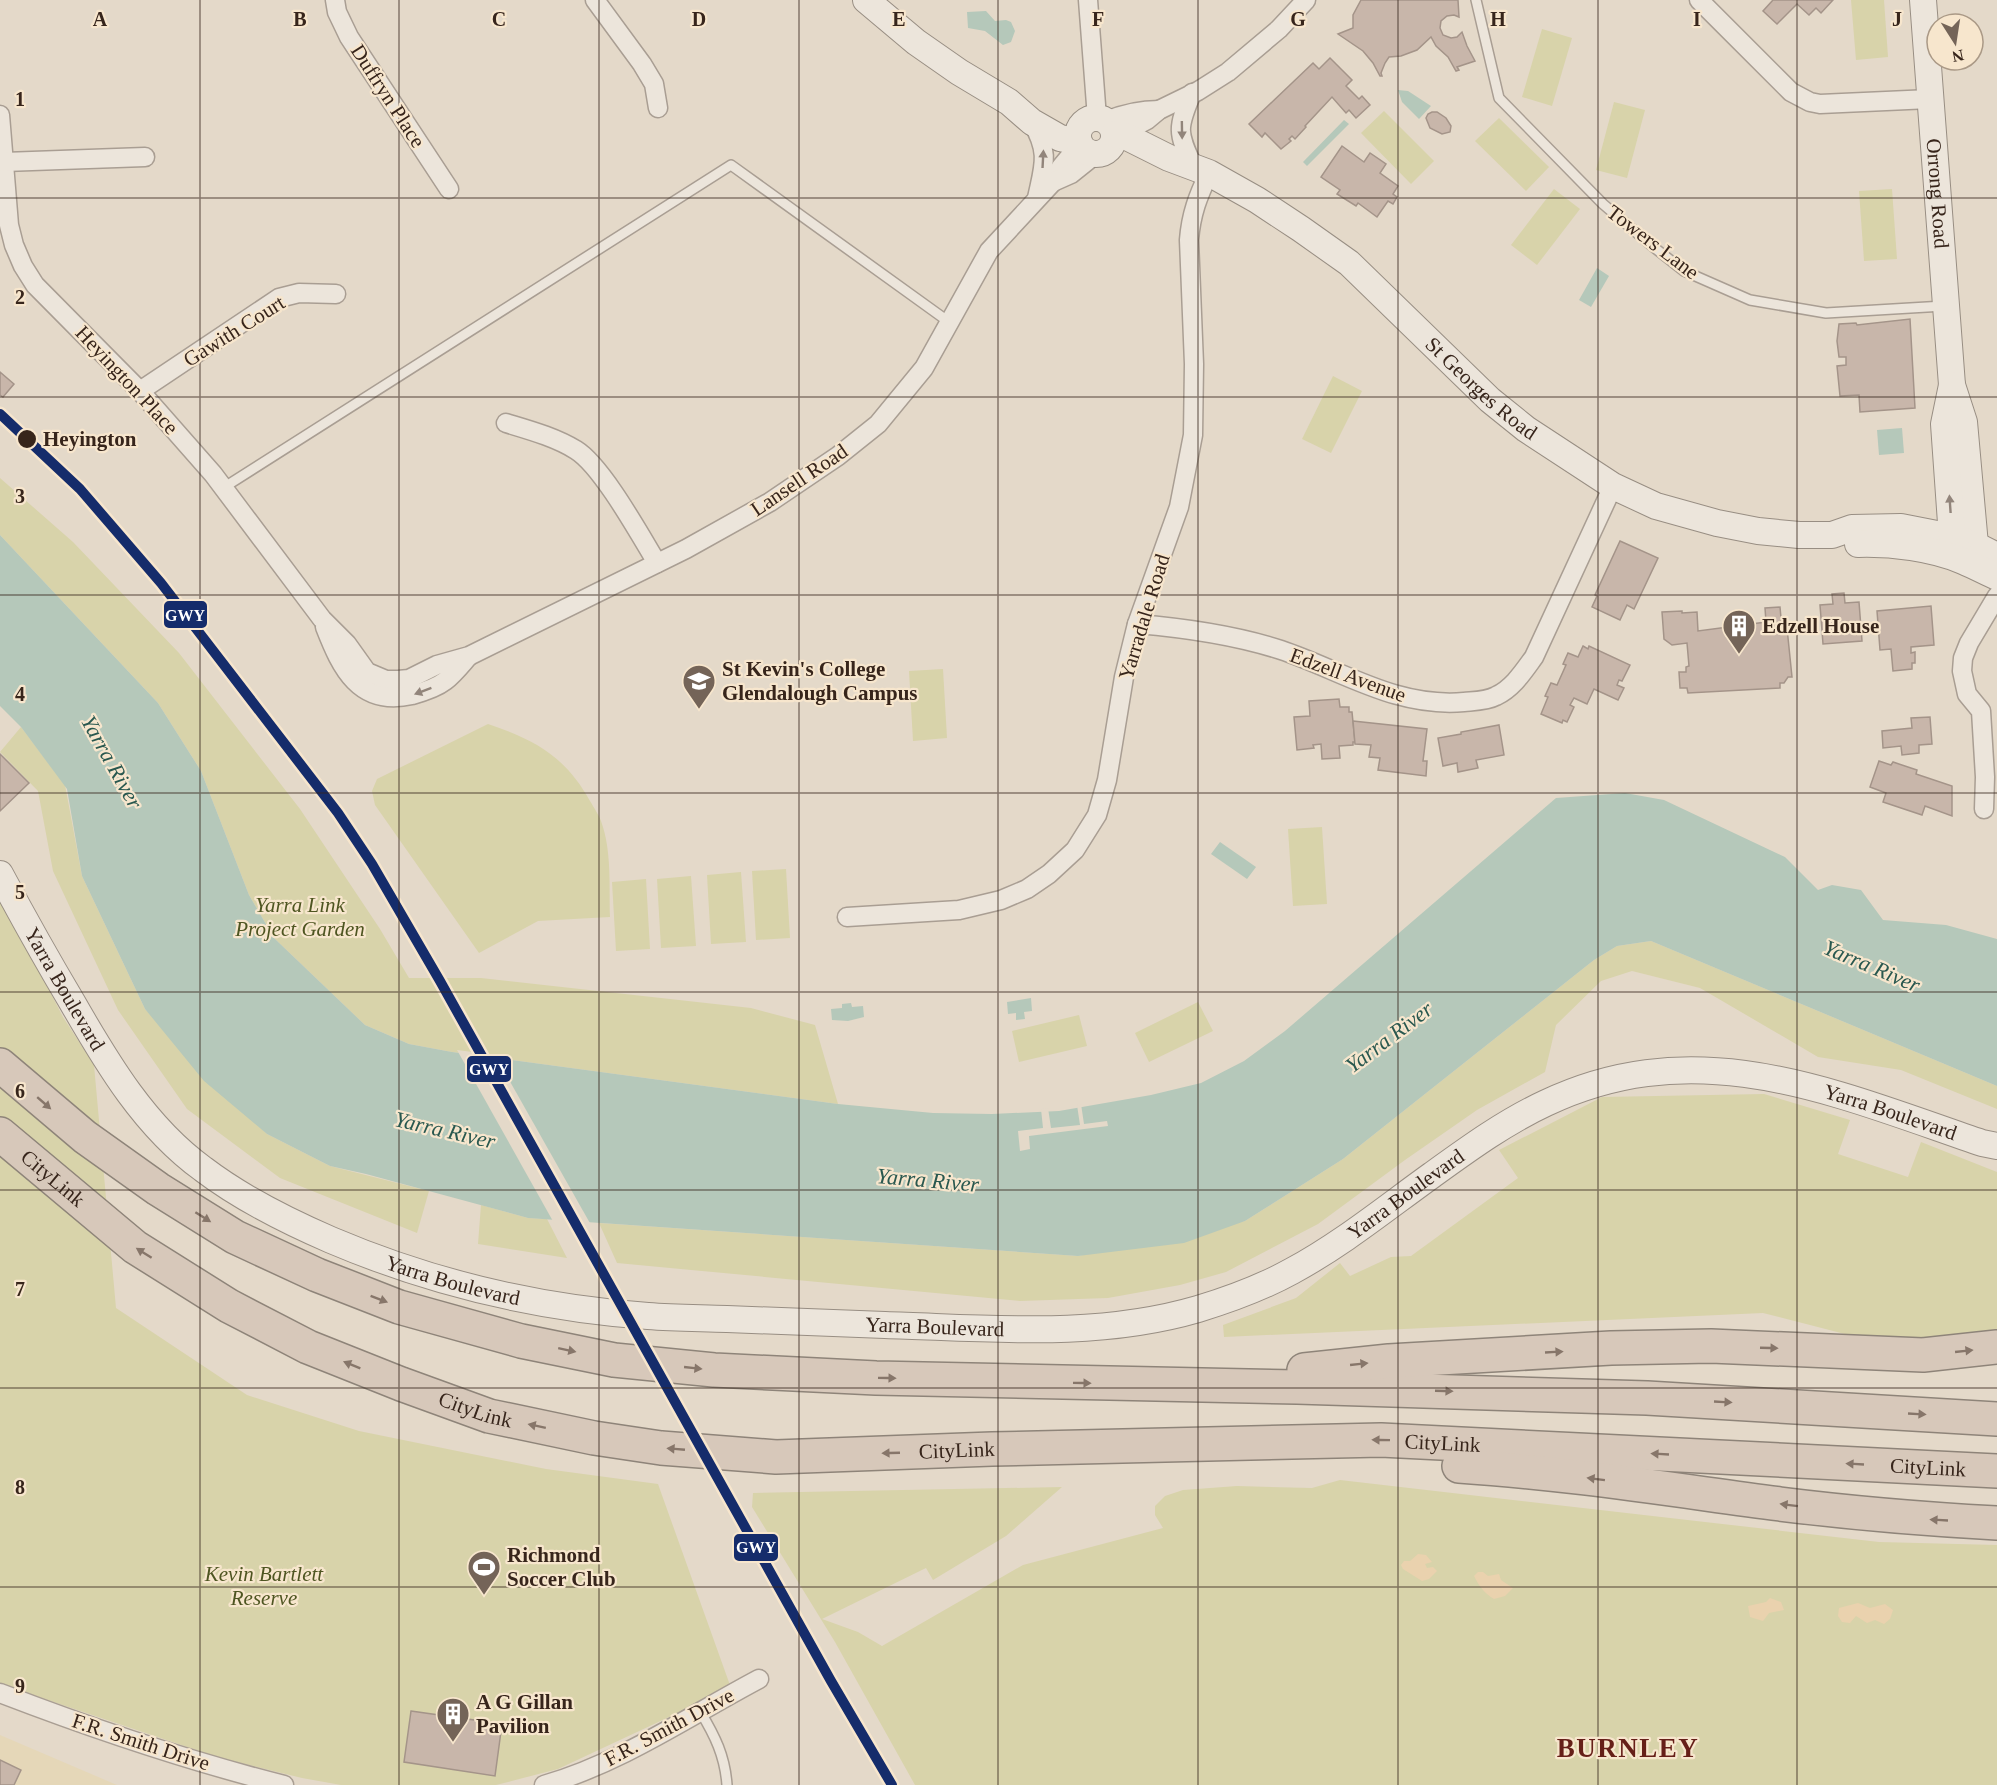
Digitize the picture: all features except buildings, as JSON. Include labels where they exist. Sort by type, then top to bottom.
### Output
[{"type":"highway","points":[[0,1065],[84,1137],[235,1237],[318,1275],[399,1307],[520,1341],[614,1360],[714,1370],[864,1377],[1647,1398],[1997,1419]]},
{"type":"highway","name":"CityLink","points":[[0,1134],[135,1247],[229,1306],[308,1347],[489,1416],[594,1438],[661,1448],[776,1457],[992,1449],[1381,1440],[1997,1471]]},
{"type":"highway","points":[[1154,1384],[1389,1361],[1611,1348],[1710,1346],[1923,1354],[1997,1347]]},
{"type":"highway","points":[[992,1449],[1390,1462],[1519,1470],[1836,1511],[1997,1523]]},
{"type":"street","name":"Duffryn Place","points":[[335,0],[337,12],[349,37],[449,189]]},
{"type":"street","points":[[595,0],[654,84],[658,108]]},
{"type":"street","name":"St Georges Road","points":[[866,0],[894,25],[941,60],[1010,102],[1032,122],[1060,138],[1097,136],[1141,142],[1169,158],[1201,169],[1257,200],[1349,263],[1490,400],[1526,429],[1613,486],[1656,506],[1717,523],[1758,531],[1832,535],[1854,544],[1971,550],[1997,577]]},
{"type":"street","points":[[1088,0],[1097,136]]},
{"type":"street","points":[[1097,136],[1120,116],[1143,110],[1159,110],[1228,72],[1279,29],[1306,0]]},
{"type":"street","points":[[1699,0],[1791,92],[1801,98],[1820,104],[1930,99]]},
{"type":"street","name":"Orrong Road","points":[[1923,0],[1952,385],[1944,424],[1971,550]]},
{"type":"street","points":[[1192,93],[1180,129],[1182,142],[1201,169]]},
{"type":"street","name":"St Georges Road","points":[[1010,102],[1049,114],[1097,136]]},
{"type":"street","name":"Heyington Place","points":[[0,115],[9,225],[14,245],[34,285],[141,391],[223,488],[322,619],[334,652],[348,673],[370,684]]},
{"type":"street","points":[[1032,122],[1043,143],[1045,159],[1037,198]]},
{"type":"street","name":"Lansell Road","points":[[370,684],[386,680],[408,679],[437,665],[469,656],[686,549],[770,502],[838,456],[878,424],[924,368],[989,251],[1052,183],[1061,167],[1097,136]]},
{"type":"street","points":[[4,162],[145,157]]},
{"type":"street","name":"Yarradale Road","points":[[847,917],[959,910],[982,906],[1027,889],[1049,874],[1075,850],[1097,815],[1107,780],[1124,676],[1137,624],[1179,507],[1193,435],[1194,364],[1189,240],[1201,169]]},
{"type":"street","name":"Gawith Court","points":[[141,391],[279,298],[299,293],[336,294]]},
{"type":"street","points":[[506,423],[530,430],[577,451],[595,469],[621,505],[657,563]]},
{"type":"street","name":"Edzell Avenue","points":[[1137,624],[1176,627],[1264,645],[1386,693],[1419,700],[1453,703],[1496,696],[1517,681],[1534,657],[1613,486]]},
{"type":"street","points":[[1984,808],[1985,777],[1981,711],[1967,694],[1962,671],[1963,658],[1969,642],[1997,596]]},
{"type":"street","name":"Yarra Boulevard","points":[[0,874],[28,927],[116,1073],[140,1108],[169,1141],[204,1170],[250,1199],[306,1229],[362,1252],[440,1280],[550,1305],[648,1316],[1017,1329],[1087,1328],[1164,1318],[1222,1301],[1292,1271],[1365,1224],[1488,1135],[1545,1103],[1600,1083],[1647,1072],[1679,1069],[1708,1070],[1773,1078],[1864,1103],[1992,1147]]},
{"type":"street","name":"F.R. Smith Drive","points":[[544,1785],[563,1780],[603,1763],[759,1679]]},
{"type":"street","name":"F.R. Smith Drive","points":[[0,1693],[55,1714],[263,1782],[284,1785]]},
{"type":"lane","name":"Towers Lane","points":[[1476,0],[1499,99],[1603,204],[1684,271],[1750,300],[1826,313],[1946,306]]},
{"type":"lane","points":[[223,488],[731,165],[949,322]]},
{"type":"lane","points":[[700,1711],[716,1737],[728,1785]]},
{"type":"shaded area","points":[[0,1735],[117,1785],[0,1785]]},
{"type":"green space","points":[[1851,0],[1884,0],[1888,57],[1856,60]]},
{"type":"green space","points":[[1542,29],[1572,38],[1552,106],[1522,97]]},
{"type":"green space","points":[[1614,102],[1645,110],[1627,178],[1596,170]]},
{"type":"green space","points":[[1384,111],[1434,161],[1411,184],[1361,133]]},
{"type":"green space","points":[[1499,118],[1549,167],[1526,191],[1475,141]]},
{"type":"green space","points":[[1554,189],[1580,209],[1537,265],[1511,245]]},
{"type":"green space","points":[[1892,189],[1897,259],[1864,261],[1859,191]]},
{"type":"green space","points":[[1333,376],[1362,391],[1331,453],[1302,439]]},
{"type":"green space","name":"Yarra Link Project Garden","points":[[0,478],[73,542],[179,653],[300,809],[380,929],[409,978],[481,978],[751,1008],[815,1025],[838,1104],[452,1052],[409,1044],[365,1025],[274,938],[249,895],[201,771],[158,703],[0,535]]},
{"type":"green space","points":[[943,669],[947,738],[913,741],[909,671]]},
{"type":"green space","points":[[488,724],[520,736],[547,752],[570,772],[580,785],[599,816],[605,832],[609,869],[610,917],[538,921],[479,953],[375,805],[372,791],[377,779]]},
{"type":"green space","points":[[21,727],[65,785],[82,876],[145,1009],[267,1134],[330,1166],[429,1191],[417,1233],[280,1178],[187,1109],[118,1010],[53,871],[38,791],[0,752]]},
{"type":"green space","points":[[1322,827],[1327,904],[1293,906],[1288,829]]},
{"type":"green space","points":[[786,869],[790,938],[756,940],[752,871]]},
{"type":"green space","points":[[741,872],[746,942],[711,944],[707,875]]},
{"type":"green space","points":[[691,876],[696,946],[661,948],[657,879]]},
{"type":"green space","points":[[646,879],[650,949],[616,951],[612,882]]},
{"type":"green space","name":"Kevin Bartlett Reserve","points":[[0,895],[63,1017],[94,1065],[116,1308],[247,1395],[359,1431],[546,1469],[658,1484],[731,1688],[558,1769],[496,1785],[341,1785],[217,1757],[0,1684]]},
{"type":"green space","points":[[1651,941],[1997,1086],[1997,1109],[1901,1070],[1818,1057],[1700,988],[1632,971],[1601,981],[1556,1025],[1545,1072],[1477,1110],[1318,1224],[1226,1272],[1180,1285],[1108,1298],[1020,1301],[617,1263],[599,1223],[1078,1256],[1245,1221],[1343,1159],[1594,960],[1617,946]]},
{"type":"green space","points":[[1198,1002],[1213,1031],[1149,1062],[1135,1033]]},
{"type":"green space","points":[[1079,1015],[1087,1046],[1019,1062],[1012,1031]]},
{"type":"green space","points":[[1764,1094],[1850,1120],[1838,1154],[1908,1177],[1921,1142],[1997,1172],[1997,1340],[1872,1341],[1763,1313],[1224,1337],[1223,1325],[1296,1298],[1340,1263],[1350,1276],[1391,1257],[1411,1256],[1518,1178],[1499,1150],[1602,1097]]},
{"type":"green space","points":[[481,1205],[528,1218],[547,1219],[567,1258],[478,1244]]},
{"type":"green space","points":[[1340,1480],[1879,1542],[1997,1545],[1997,1785],[915,1785],[835,1642],[752,1507],[753,1493],[1062,1487],[1006,1536],[933,1580],[926,1568],[822,1619],[858,1632],[882,1646],[1023,1565],[1163,1528],[1155,1515],[1155,1506],[1165,1496],[1183,1490],[1237,1486],[1312,1488]]},
{"type":"sand","points":[[1418,1554],[1426,1555],[1432,1562],[1425,1564],[1427,1568],[1433,1567],[1437,1571],[1429,1579],[1422,1581],[1403,1569],[1401,1565]]},
{"type":"sand","points":[[1478,1572],[1483,1572],[1488,1576],[1499,1574],[1501,1580],[1513,1588],[1505,1596],[1494,1599],[1478,1583],[1474,1576]]},
{"type":"sand","points":[[1770,1598],[1781,1602],[1784,1610],[1769,1613],[1763,1621],[1750,1617],[1748,1606],[1766,1602]]},
{"type":"sand","points":[[1858,1603],[1870,1608],[1885,1604],[1893,1610],[1890,1619],[1884,1624],[1875,1620],[1867,1623],[1856,1616],[1850,1623],[1842,1622],[1838,1616],[1839,1608]]},
{"type":"water","points":[[986,11],[995,21],[1011,22],[1015,31],[1011,42],[1003,45],[985,31],[968,28],[967,12]]},
{"type":"water","points":[[1398,90],[1408,91],[1431,106],[1419,119],[1402,102]]},
{"type":"water","points":[[1344,120],[1349,124],[1307,166],[1303,162]]},
{"type":"water","points":[[1597,268],[1609,276],[1591,307],[1579,300]]},
{"type":"water","points":[[1902,428],[1904,453],[1879,455],[1877,430]]},
{"type":"water","name":"Yarra River","points":[[0,535],[158,703],[201,771],[249,895],[274,938],[365,1025],[409,1044],[452,1052],[838,1104],[933,1113],[992,1114],[1059,1111],[1151,1095],[1201,1083],[1244,1061],[1285,1031],[1556,798],[1625,793],[1664,800],[1785,857],[1818,890],[1832,885],[1861,890],[1883,920],[1946,925],[1997,939],[1997,1086],[1651,941],[1617,946],[1594,960],[1343,1159],[1245,1221],[1184,1243],[1078,1256],[528,1218],[330,1166],[267,1134],[204,1081],[145,1009],[82,876],[67,789],[21,727],[0,706]]},
{"type":"water","points":[[1220,842],[1256,867],[1247,879],[1211,854]]},
{"type":"water","points":[[1031,998],[1032,1011],[1024,1012],[1025,1019],[1016,1020],[1016,1013],[1008,1014],[1007,1002]]},
{"type":"water","points":[[851,1003],[852,1007],[863,1006],[864,1017],[848,1021],[832,1020],[831,1009],[842,1008],[842,1004]]},
{"type":"pier","points":[[457,1050],[495,1055],[591,1225],[554,1223]]},
{"type":"pier","points":[[1081,1104],[1084,1124],[1107,1121],[1108,1126],[1029,1136],[1030,1149],[1020,1151],[1018,1131],[1043,1128],[1041,1109],[1048,1108],[1051,1128],[1080,1125],[1077,1105]]},
{"type":"transit line","name":"GWY","points":[[0,414],[80,489],[161,583],[338,813],[372,864],[440,981],[831,1681],[892,1785]]},
{"type":"place","name":"Heyington","points":[[27,439]]},
{"type":"place","name":"Edzell House","points":[[1739,655]]},
{"type":"place","name":"St Kevin's College Glendalough Campus","points":[[699,710]]},
{"type":"place","name":"Richmond Soccer Club","points":[[484,1596]]},
{"type":"place","name":"A G Gillan Pavilion","points":[[453,1743]]},
{"type":"district","name":"BURNLEY","points":[[1628,1748]]}]
